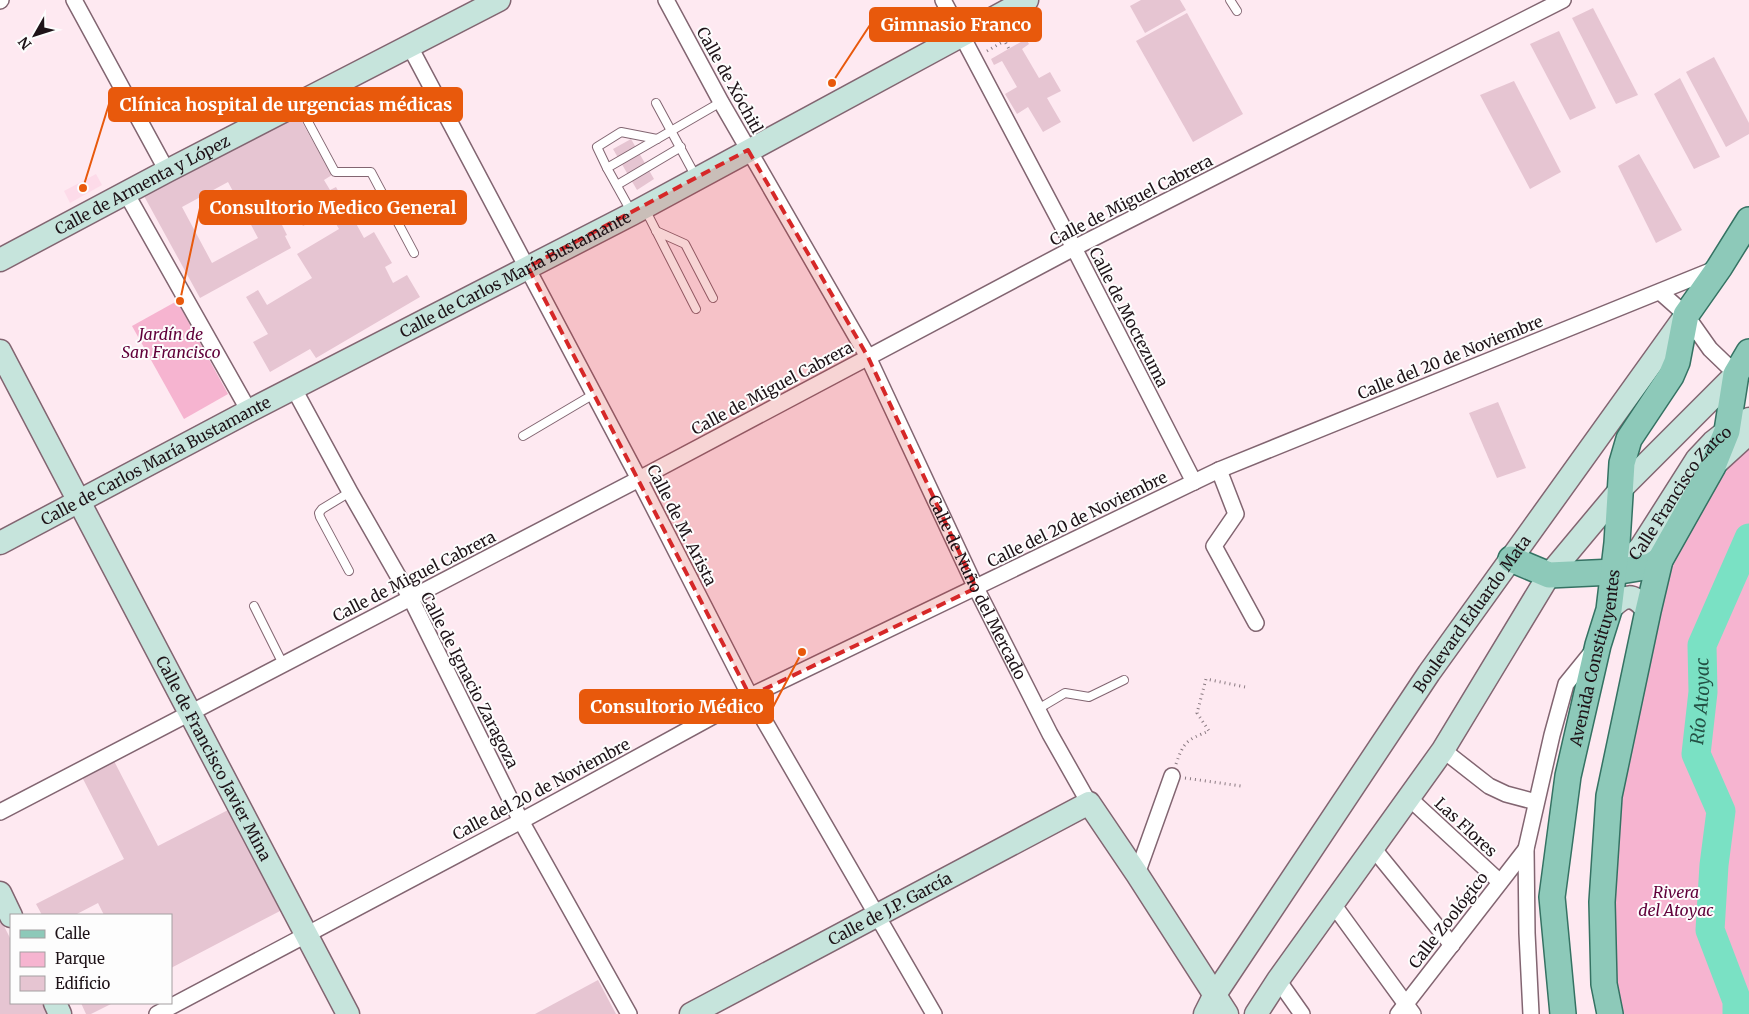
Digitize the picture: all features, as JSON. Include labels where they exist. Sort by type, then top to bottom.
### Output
[{"type":"main road","name":"Boulevard Eduardo Mata","points":[[1686,315],[1719,268],[1749,220]]},
{"type":"main road","name":"Avenida Constituyentes","points":[[1563,1014],[1552,897],[1568,776],[1598,645],[1609,610],[1614,572],[1622,463],[1629,439],[1671,376],[1677,362],[1686,315]]},
{"type":"main road","points":[[1610,1014],[1604,984],[1602,902],[1609,796],[1660,560],[1713,466],[1738,432],[1736,374],[1749,352]]},
{"type":"main road","points":[[1511,559],[1549,575],[1614,572],[1651,566],[1660,560]]},
{"type":"street","points":[[74,0],[167,171]]},
{"type":"street","name":"Calle de Armenta y López","points":[[0,260],[167,171],[499,0]]},
{"type":"street","name":"Calle de Xóchitl","points":[[666,0],[748,150]]},
{"type":"street","name":"Calle de Moctezuma","points":[[943,0],[1074,248],[1194,482]]},
{"type":"street","name":"Calle de Carlos María Bustamante","points":[[0,543],[79,503],[250,411],[638,211],[1027,0]]},
{"type":"street","name":"Calle de Miguel Cabrera","points":[[0,812],[639,479],[1074,248],[1564,0]]},
{"type":"street","name":"Calle de M. Arista","points":[[408,46],[528,267],[750,696],[934,1014]]},
{"type":"street","name":"Calle de Nuño del Mercado","points":[[748,150],[868,357],[976,588],[1038,709],[1089,803],[1137,874],[1211,1010]]},
{"type":"street","points":[[126,193],[250,411]]},
{"type":"street","name":"Calle del 20 de Noviembre","points":[[157,1014],[306,936],[750,696],[1194,482],[1719,268]]},
{"type":"street","points":[[1256,1014],[1278,980],[1443,750],[1549,575],[1620,490],[1736,374],[1710,349],[1686,315],[1660,292]]},
{"type":"street","name":"Boulevard Eduardo Mata","points":[[1211,1010],[1429,673],[1686,315]]},
{"type":"street","name":"Calle de Francisco Javier Mina","points":[[0,351],[348,1014]]},
{"type":"street","name":"Calle de Ignacio Zaragoza","points":[[294,389],[410,598],[521,820],[629,1014]]},
{"type":"street","name":"Calle Francisco Zarco","points":[[1614,572],[1630,560],[1641,548],[1697,460],[1712,442],[1738,432],[1749,418]]},
{"type":"street","points":[[1220,470],[1236,514],[1214,546],[1256,623]]},
{"type":"street","points":[[1609,610],[1618,601],[1626,597],[1634,598],[1641,602],[1648,611]]},
{"type":"street","points":[[1531,1014],[1527,933],[1526,849],[1552,734],[1566,684],[1598,645]]},
{"type":"street","points":[[1443,750],[1489,786],[1506,794],[1536,802]]},
{"type":"street","points":[[1137,874],[1172,776]]},
{"type":"street","name":"Las Flores","points":[[1409,798],[1500,882]]},
{"type":"street","name":"Calle de J.P. García","points":[[691,1014],[1089,803]]},
{"type":"street","points":[[1373,848],[1452,945]]},
{"type":"street","name":"Calle Zoológico","points":[[1406,1010],[1452,945],[1526,849]]},
{"type":"street","points":[[0,893],[10,914]]},
{"type":"street","points":[[1333,904],[1406,1010]]},
{"type":"street","points":[[1278,980],[1302,1014]]},
{"type":"lane","points":[[1230,0],[1237,11]]},
{"type":"lane","points":[[607,168],[721,102]]},
{"type":"lane","points":[[656,103],[697,179]]},
{"type":"lane","points":[[298,104],[335,172],[370,172],[414,253]]},
{"type":"lane","points":[[656,139],[621,132],[597,147],[616,185],[656,230],[696,309]]},
{"type":"lane","points":[[616,185],[680,147]]},
{"type":"lane","points":[[656,230],[685,244],[712,298]]},
{"type":"lane","points":[[523,436],[594,394]]},
{"type":"lane","points":[[350,492],[322,509],[319,513],[350,571]]},
{"type":"lane","points":[[254,606],[283,664]]},
{"type":"lane","points":[[1038,709],[1065,694],[1089,697],[1124,680]]},
{"type":"path","points":[[973,59],[1021,31]]},
{"type":"path","points":[[1241,786],[1172,776],[1182,747],[1191,738],[1209,731],[1197,712],[1206,679],[1245,687]]},
{"type":"highlighted area","points":[[748,150],[868,357],[976,588],[750,696],[528,267]]},
{"type":"shaded area","points":[[96,174],[102,185],[70,203],[64,191]]},
{"type":"green space","name":"Jardín de San Francisco","points":[[177,301],[228,394],[184,419],[132,326]]},
{"type":"green space","name":"Rivera del Atoyac","points":[[1749,441],[1749,1014],[1613,1014],[1609,796],[1667,547]]},
{"type":"building","points":[[1141,0],[1180,0],[1186,10],[1145,33],[1130,6]]},
{"type":"building","points":[[1593,8],[1638,95],[1616,104],[1572,18]]},
{"type":"building","points":[[1187,13],[1243,114],[1193,142],[1136,41]]},
{"type":"building","points":[[1559,31],[1596,108],[1570,120],[1530,44]]},
{"type":"building","points":[[1026,39],[1029,44],[1022,49],[1039,78],[1050,72],[1061,91],[1047,98],[1061,122],[1043,132],[1028,107],[1017,114],[1005,94],[1017,87],[1002,61],[994,65],[991,59]]},
{"type":"building","points":[[1714,57],[1749,123],[1749,134],[1726,147],[1686,72]]},
{"type":"building","points":[[1680,78],[1720,157],[1694,169],[1654,94]]},
{"type":"building","points":[[1514,81],[1561,172],[1530,189],[1480,95]]},
{"type":"building","points":[[298,115],[332,175],[324,180],[330,190],[336,187],[364,238],[374,232],[392,263],[385,267],[393,283],[407,275],[420,297],[316,358],[310,349],[270,372],[253,342],[268,334],[246,297],[258,290],[267,305],[312,278],[297,254],[339,229],[329,212],[303,226],[294,210],[279,219],[291,248],[200,298],[144,196],[251,138],[252,140]],"holes":[[[228,182],[258,238],[212,263],[182,207]]]},
{"type":"building","points":[[631,139],[654,179],[637,190],[613,149]]},
{"type":"building","points":[[1639,154],[1682,230],[1656,243],[1618,166]]},
{"type":"building","points":[[1498,402],[1526,468],[1497,478],[1469,413]]},
{"type":"building","points":[[113,759],[158,846],[228,810],[280,911],[172,967],[172,914],[104,914],[98,903],[77,914],[41,914],[36,904],[124,859],[81,775]]},
{"type":"building","points":[[0,918],[10,938],[10,1004],[43,1004],[48,1014],[0,1014]]},
{"type":"building","points":[[598,980],[616,1014],[535,1014]]},
{"type":"building","points":[[81,1004],[111,1004],[91,1014],[86,1014]]},
{"type":"waterway","name":"Río Atoyac","points":[[1737,1014],[1737,1001],[1710,930],[1714,865],[1721,811],[1696,754],[1703,692],[1702,645],[1749,538]]},
{"type":"place","name":"Gimnasio Franco","points":[[832,83]]},
{"type":"place","name":"Clínica hospital de urgencias médicas","points":[[83,188]]},
{"type":"place","name":"Consultorio Medico General","points":[[180,301]]},
{"type":"place","name":"Consultorio Médico","points":[[802,652]]}]
